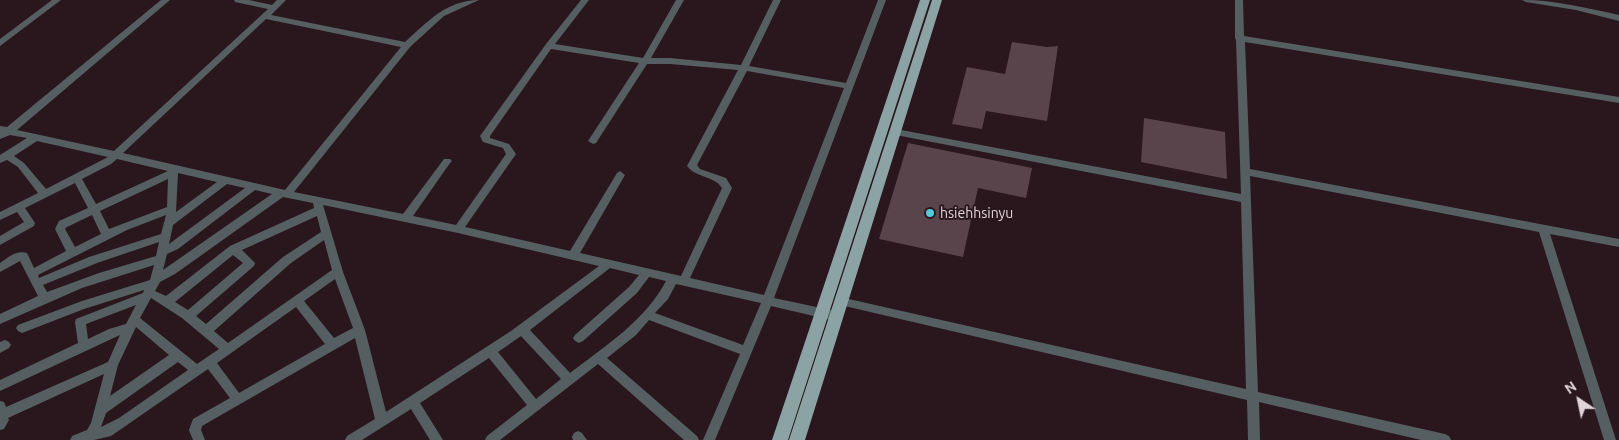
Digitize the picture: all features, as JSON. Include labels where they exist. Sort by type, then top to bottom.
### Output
[{"type":"main road","points":[[780,440],[925,0]]},
{"type":"main road","points":[[796,440],[937,0]]},
{"type":"street","points":[[0,43],[58,0]]},
{"type":"street","points":[[3,132],[166,0]]},
{"type":"street","points":[[238,0],[274,8]]},
{"type":"street","points":[[0,216],[108,162],[282,0]]},
{"type":"street","points":[[84,346],[80,322],[150,288],[171,271],[284,194],[407,45],[442,14],[475,0]]},
{"type":"street","points":[[458,229],[511,154],[506,146],[486,140],[485,136],[549,46],[585,0]]},
{"type":"street","points":[[593,140],[645,62],[680,0]]},
{"type":"street","points":[[492,440],[632,332],[679,280],[727,188],[723,181],[697,171],[692,166],[744,68],[777,0]]},
{"type":"street","points":[[709,440],[768,300],[840,115],[848,86],[882,0]]},
{"type":"street","points":[[1239,0],[1254,440]]},
{"type":"street","points":[[1526,0],[1576,8],[1619,18]]},
{"type":"street","points":[[1576,8],[1584,0]]},
{"type":"street","points":[[264,16],[407,45]]},
{"type":"street","points":[[1239,38],[1619,100]]},
{"type":"street","points":[[549,46],[645,62],[670,61],[744,68],[848,86]]},
{"type":"street","points":[[3,132],[36,137],[116,155],[173,171],[253,186],[318,205],[406,218],[458,229],[835,316]]},
{"type":"street","points":[[896,132],[1247,199]]},
{"type":"street","points":[[4,158],[36,137]]},
{"type":"street","points":[[4,158],[21,165],[45,194]]},
{"type":"street","points":[[406,218],[447,161]]},
{"type":"street","points":[[97,437],[100,410],[112,365],[131,323],[150,288],[162,256],[172,209],[173,171]]},
{"type":"street","points":[[72,252],[60,227],[173,171]]},
{"type":"street","points":[[1246,172],[1619,243]]},
{"type":"street","points":[[573,255],[620,175]]},
{"type":"street","points":[[76,178],[107,235]]},
{"type":"street","points":[[170,222],[226,180]]},
{"type":"street","points":[[0,319],[44,298],[102,275],[162,256],[253,186]]},
{"type":"street","points":[[318,205],[338,272],[359,330],[375,387],[382,421]]},
{"type":"street","points":[[167,302],[234,249],[318,205]]},
{"type":"street","points":[[0,241],[30,223],[18,206]]},
{"type":"street","points":[[35,278],[72,252],[150,216],[172,209]]},
{"type":"street","points":[[1543,228],[1610,440]]},
{"type":"street","points":[[206,331],[287,260],[327,233]]},
{"type":"street","points":[[35,278],[166,236]]},
{"type":"street","points":[[187,317],[250,263],[234,249]]},
{"type":"street","points":[[0,268],[22,255],[44,298]]},
{"type":"street","points":[[351,440],[490,351],[570,295],[608,264]]},
{"type":"street","points":[[76,440],[97,437],[124,422],[226,348],[251,334],[338,272]]},
{"type":"street","points":[[579,338],[633,290],[647,272]]},
{"type":"street","points":[[150,288],[226,348]]},
{"type":"street","points":[[22,328],[82,305],[150,288]]},
{"type":"street","points":[[298,300],[333,345]]},
{"type":"street","points":[[840,301],[1445,440]]},
{"type":"street","points":[[648,315],[746,351]]},
{"type":"street","points":[[0,386],[131,323]]},
{"type":"street","points":[[131,323],[178,355],[196,370]]},
{"type":"street","points":[[522,329],[569,380]]},
{"type":"street","points":[[199,440],[195,430],[197,423],[359,330]]},
{"type":"street","points":[[490,351],[536,407]]},
{"type":"street","points":[[100,410],[178,355]]},
{"type":"street","points":[[599,358],[693,440]]},
{"type":"street","points":[[209,361],[237,399]]},
{"type":"street","points":[[1,415],[112,365]]},
{"type":"street","points":[[413,402],[437,440]]},
{"type":"building","points":[[1012,42],[1047,47],[1058,46],[1047,121],[986,111],[982,129],[952,124],[967,67],[1005,74]]},
{"type":"building","points":[[1144,118],[1225,132],[1227,179],[1141,162]]},
{"type":"building","name":"hsiehhsinyu","points":[[908,143],[1032,168],[1026,198],[978,188],[963,257],[879,239]]},
{"type":"place","name":"hsiehhsinyu","points":[[930,213]]}]
